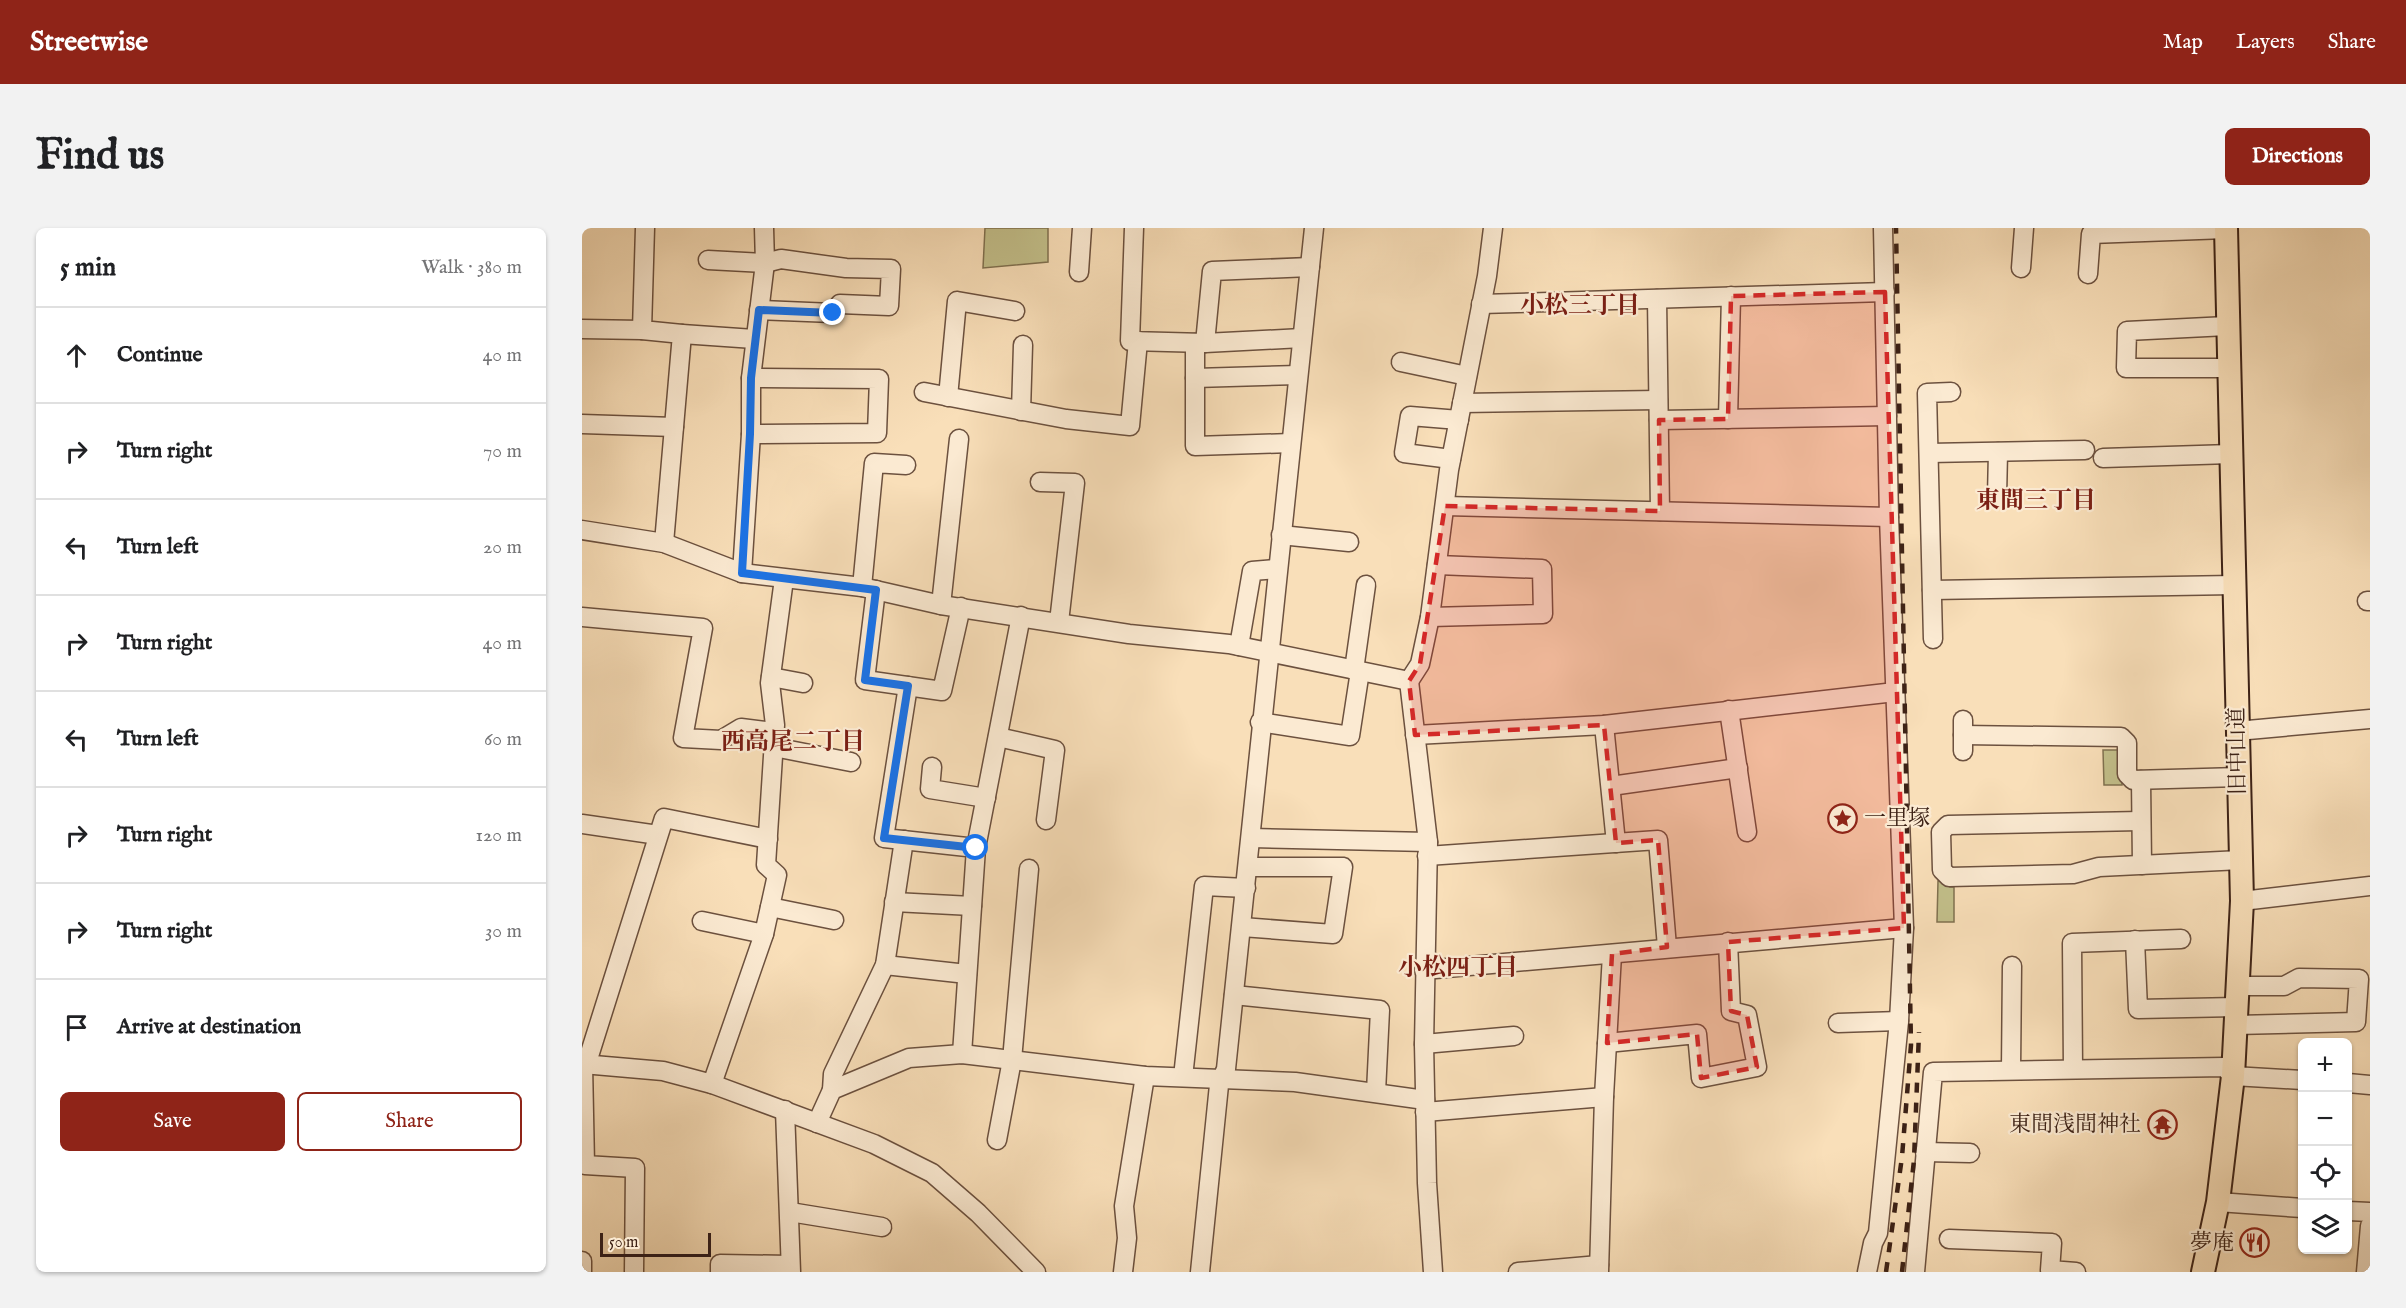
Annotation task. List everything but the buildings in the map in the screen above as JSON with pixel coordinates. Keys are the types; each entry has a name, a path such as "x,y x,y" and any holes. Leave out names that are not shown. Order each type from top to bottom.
{"main road":[{"name":"旧中山道","path":"2204,1272 2218,1202 2233,1076 2242,901 2226,229"}],"street":[{"path":"642,330 645,228"},
{"path":"742,573 751,378 765,263 764,228"},
{"path":"1079,272 1082,228"},
{"path":"1134,228 1131,341 1200,343 1302,338"},
{"path":"1200,1272 1219,1085 1226,1069 1249,867 1260,722 1314,228"},
{"path":"1433,1272 1424,1044 1428,849 1409,681 1420,664 1430,617 1451,459 1481,304 1492,228"},
{"path":"1867,1272 1873,1243 1878,1233 1899,1021 1904,928 1889,517 1883,228"},
{"path":"2021,268 2024,228"},
{"path":"2088,274 2091,234 2226,229"},
{"path":"708,260 765,263 781,259 846,268 891,269 889,306 840,304 833,313 759,310"},
{"path":"1291,443 1195,446 1195,378 1212,271 1310,267"},
{"path":"1481,304 1885,292"},
{"path":"1728,419 1731,296"},
{"path":"1658,299 1660,511"},
{"path":"948,397 957,301 1015,311"},
{"path":"2227,326 2127,331 2126,368 2229,368"},
{"path":"582,329 642,330 754,339"},
{"path":"664,543 682,334"},
{"path":"924,392 1021,411 1130,426 1138,341"},
{"path":"1021,411 1023,345"},
{"path":"1401,362 1467,376"},
{"path":"1195,378 1298,375"},
{"path":"750,434 878,433 879,379 751,378"},
{"path":"1933,639 1927,393 1951,392"},
{"path":"1451,459 1404,453 1410,416 1658,400"},
{"path":"1659,420 1887,416"},
{"path":"582,424 674,427"},
{"path":"941,604 959,439"},
{"path":"1929,453 2085,450"},
{"path":"1997,497 1998,452"},
{"path":"2103,458 2231,454"},
{"path":"906,465 874,463 865,680 942,691 961,607"},
{"path":"1040,482 1075,483 1059,622"},
{"path":"1445,506 1889,517"},
{"path":"583,534 664,543 742,573 869,589 941,604 1129,634 1239,646 1409,681"},
{"path":"1281,535 1348,542"},
{"path":"1430,617 1543,614 1542,569 1437,565"},
{"path":"1239,646 1252,571 1277,569"},
{"path":"712,1084 764,934 777,875 766,865 774,740 771,677 784,579"},
{"path":"1260,722 1350,736 1366,585"},
{"path":"1932,590 2234,585"},
{"path":"962,1054 976,848 1021,616"},
{"path":"582,617 703,628 683,738 721,740 741,728 851,762"},
{"path":"771,677 803,683"},
{"path":"908,686 884,838 976,848"},
{"path":"1415,735 1604,725 1895,692"},
{"path":"1729,710 1747,832"},
{"path":"2238,731 2370,719"},
{"path":"1604,725 1616,843"},
{"path":"1963,736 2121,737 2127,743 2127,774 2133,780 2239,777"},
{"path":"998,737 1055,750 1046,820"},
{"path":"932,767 930,789 986,798"},
{"path":"1611,786 1738,768"},
{"path":"2141,780 2142,865"},
{"path":"634,1272 635,1168 585,1165 587,1060 664,818 768,839"},
{"path":"2140,821 1948,825 1941,832 1941,870 1949,876 2073,874 2099,867 2241,860"},
{"path":"582,824 658,835"},
{"path":"1252,838 1428,849 1658,840 1667,947"},
{"path":"817,1123 832,1090 833,1074 885,964 904,840"},
{"path":"1242,927 1333,934 1343,867 1249,867"},
{"path":"997,1140 1012,1060 1029,869"},
{"path":"1183,1077 1204,886 1246,888"},
{"path":"2242,901 2370,886"},
{"path":"894,902 972,906"},
{"path":"770,908 834,920"},
{"path":"702,921 764,934"},
{"path":"1424,970 1904,928"},
{"path":"2073,1068 2072,943 2181,939"},
{"path":"2135,940 2138,1009 2236,1006 2356,1022 2364,987 2359,979 2299,978 2236,1006"},
{"path":"1607,1043 1697,1034 1701,1078 1757,1067 1747,1015 1731,1011 1728,942"},
{"path":"1518,1272 1599,1269 1604,1097 1612,954"},
{"path":"885,964 967,974"},
{"path":"2011,1070 2012,966"},
{"path":"1234,995 1380,1010 1376,1092"},
{"path":"1838,1023 1899,1021"},
{"path":"1424,1044 1514,1036"},
{"path":"832,1090 909,1058 962,1054 1145,1076 1295,1082 1376,1092 1425,1106 1604,1097"},
{"path":"587,1060 623,1069 663,1071 712,1084 874,1144 932,1173 978,1213 1036,1272"},
{"path":"1915,1272 1934,1072 2224,1067 2233,1076 2298,1080"},
{"path":"1123,1272 1127,1238 1124,1206 1145,1076"},
{"path":"2352,1083 2370,1084"},
{"path":"720,1272 720,1264 790,1268 786,1110"},
{"path":"1926,1152 1970,1153"},
{"path":"2218,1202 2298,1208"},
{"path":"2352,1211 2370,1212"},
{"path":"790,1212 882,1227"},
{"path":"2366,1272 2370,1226"},
{"path":"1949,1239 2052,1243 2050,1270 2076,1272"},
{"path":"582,1261 582,1272"}],"highlighted area":[{"path":"1885,292 1904,928 1728,942 1731,1011 1747,1015 1757,1067 1701,1078 1697,1034 1607,1043 1612,954 1667,947 1658,840 1616,843 1604,725 1415,735 1409,681 1420,664 1445,506 1660,511 1659,420 1728,419 1731,296"}],"shaded area":[{"path":"985,228 1048,228 1048,262 983,268"},
{"path":"2103,750 2122,750 2122,785 2104,785"},
{"path":"1938,881 1950,881 1950,887 1954,887 1954,922 1937,922"}],"railway":[{"path":"1886,1272 1902,1157 1911,1045 1896,228"},
{"path":"1902,1272 1914,1160 1919,1032"}],"place":[{"name":"一里塚","path":"1843,819"},
{"name":"東間浅間神社","path":"2162,1125"},
{"name":"夢庵","path":"2255,1243"}],"district":[{"name":"小松三丁目","path":"1580,306"},
{"name":"東間三丁目","path":"2036,501"},
{"name":"西高尾二丁目","path":"793,742"},
{"name":"小松四丁目","path":"1458,968"}],"route":[{"path":"833,313 759,310 751,378 742,573 876,590 865,680 908,686 884,838 976,848"}]}
